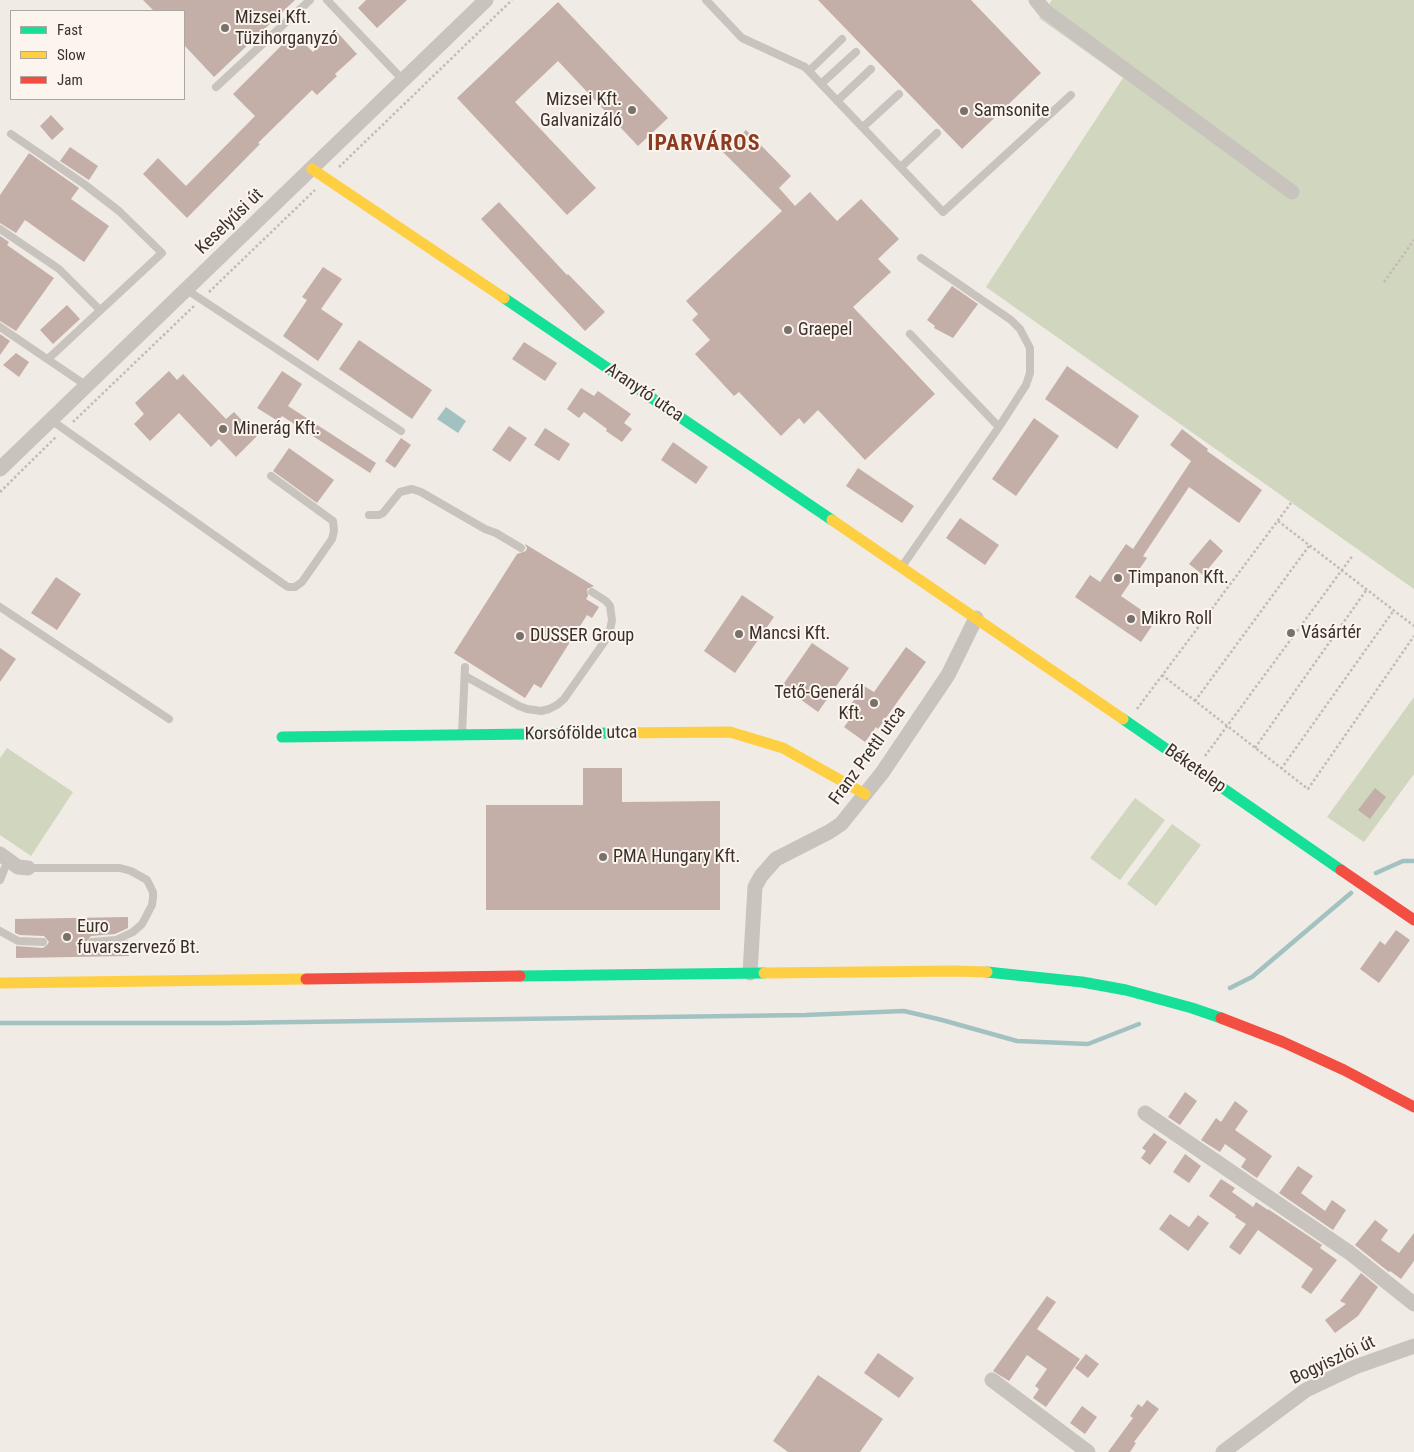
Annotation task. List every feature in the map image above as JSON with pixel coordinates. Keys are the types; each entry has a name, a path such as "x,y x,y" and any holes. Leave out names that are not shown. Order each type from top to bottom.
{"street":[{"name":"Keselyűsi út","path":"2,464 52,420 486,0"},
{"path":"1036,0 1045,11 1292,192"},
{"name":"Aranytó utca","path":"312,170 976,618"},
{"name":"Béketelep","path":"976,618 1414,920"},
{"name":"Franz Prettl utca","path":"750,973 756,887 761,876 776,859 841,824 882,773 948,675 976,618"},
{"name":"Korsófölde utca","path":"282,737 730,732 783,748 865,794"},
{"path":"4,857 18,867 28,868"},
{"path":"0,982 956,970 1042,977 1126,990 1192,1008 1244,1026 1344,1070 1414,1107"},
{"path":"1145,1113 1350,1253 1414,1304"},
{"name":"Bogyiszlói út","path":"1223,1452 1306,1390 1355,1367 1414,1346"},
{"path":"992,1380 1088,1452"}],"lane":[{"path":"216,87 310,0"},
{"path":"327,0 404,80"},
{"path":"706,0 742,38 804,67 943,212 1071,94"},
{"path":"808,71 842,39"},
{"path":"821,84 856,52"},
{"path":"837,101 871,69"},
{"path":"863,127 898,94"},
{"path":"901,167 937,133"},
{"path":"11,134 120,211 162,253 48,359"},
{"path":"0,228 59,269 100,310"},
{"path":"902,567 999,426 1026,385 1030,373 1030,348 1020,329 1011,320 921,258"},
{"path":"186,290 401,431"},
{"path":"0,326 87,386"},
{"path":"910,334 999,426"},
{"path":"52,420 282,583 295,587 302,582 332,539 333,521 270,476"},
{"path":"369,515 383,513 400,492 412,489 421,492 521,548"},
{"path":"464,676 528,709 541,711 557,705 564,699 586,669 607,638 610,630 612,620 610,606 592,592"},
{"path":"0,607 169,719"},
{"path":"462,736 465,667"},
{"path":"0,880 4,857"},
{"path":"28,868 120,868 131,871 147,880 153,892 153,898 150,910 142,924 133,932 116,940 92,942"},
{"path":"0,931 18,941 43,942"}],"path":[{"path":"0,492 512,0"},
{"path":"1384,282 1414,240"},
{"path":"1127,722 1291,503"},
{"path":"1278,521 1414,626"},
{"path":"1195,701 1309,546"},
{"path":"1195,769 1353,555"},
{"path":"1255,748 1367,589"},
{"path":"1281,768 1394,610"},
{"path":"1162,675 1308,789 1414,636"}],"green space":[{"path":"1052,0 1414,0 1414,589 986,287 1123,78 1039,18"},
{"path":"1414,697 1414,774 1364,842 1327,817"},
{"path":"7,748 73,792 31,856 0,835 0,758"},
{"path":"1135,798 1165,820 1120,880 1090,858"},
{"path":"1172,824 1201,845 1156,906 1127,884"}],"water":[{"path":"446,407 466,421 458,433 437,419"}],"building":[{"name":"Mizsei Kft. Tüzihorganyzó","path":"143,0 295,0 214,77 185,46 185,10 153,10"},
{"path":"366,0 407,0 377,28 358,8"},
{"name":"Samsonite","path":"818,0 971,0 1041,73 962,149"},
{"name":"Mizsei Kft. Galvanizáló","path":"558,2 668,118 638,146 558,61 515,102 596,188 567,215 457,98"},
{"path":"336,31 357,54 335,74 337,76 317,95 312,90 258,143 260,144 187,218 143,174 158,158 186,186 255,116 233,94 294,33 313,52"},
{"path":"51,115 64,129 52,140 40,126"},
{"name":"Graepel","path":"746,130 791,176 779,188 795,206 810,192 837,221 861,199 899,239 878,259 891,272 853,307 935,394 865,460 818,410 804,424 799,418 781,436 739,392 734,396 695,354 710,340 692,320 698,314 686,301 782,211 723,152"},
{"path":"70,147 98,166 89,180 60,161"},
{"path":"29,153 79,188 71,199 109,226 84,262 25,220 16,233 0,223 0,195"},
{"path":"499,202 567,275 605,312 585,331 481,219"},
{"path":"0,236 9,242 7,245 54,278 16,331 0,321"},
{"path":"323,267 342,279 321,309 343,324 318,361 283,336 307,300 302,297"},
{"path":"952,286 978,304 953,338 934,328 935,326 927,320"},
{"path":"67,305 80,319 53,344 40,330"},
{"path":"0,334 10,341 0,355"},
{"path":"359,340 432,390 412,419 339,369"},
{"path":"524,342 557,363 545,381 512,359"},
{"path":"16,353 29,362 19,377 3,365"},
{"path":"1067,366 1139,416 1117,449 1045,399"},
{"path":"169,371 177,380 183,374 226,419 234,412 257,436 236,457 219,439 211,447 179,413 150,441 134,424 144,414 135,403"},
{"path":"282,371 302,384 288,406 376,463 370,473 282,416 278,421 257,408"},
{"path":"581,388 594,396 598,391 631,414 624,423 632,429 622,442 584,412 579,418 567,409"},
{"path":"1034,418 1059,436 1016,496 992,479"},
{"path":"509,426 527,438 510,462 492,450"},
{"path":"545,428 570,444 559,461 534,445"},
{"path":"1182,429 1208,449 1207,451 1262,490 1239,523 1189,487 1143,556 1147,558 1121,596 1156,620 1141,642 1075,597 1090,575 1100,582 1126,544 1133,549 1191,461 1170,445"},
{"path":"401,438 411,445 395,468 385,461"},
{"path":"673,442 708,467 696,484 661,460"},
{"path":"289,448 334,480 317,503 273,471"},
{"path":"858,468 914,506 902,523 846,486"},
{"path":"960,518 999,545 985,565 946,538"},
{"path":"1210,539 1223,551 1203,575 1189,564"},
{"name":"DUSSER Group","path":"525,544 594,586 587,589 588,596 586,599 599,607 592,618 587,615 541,688 534,684 525,698 454,653 517,554 526,551"},
{"path":"56,577 81,594 57,630 31,613"},
{"name":"Mancsi Kft.","path":"742,595 774,617 735,673 704,651"},
{"path":"812,643 849,668 818,712 782,686"},
{"name":"Tető-Generál Kft.","path":"906,647 926,662 878,729 876,727 865,742 844,727 850,719 844,714 864,686 874,692"},
{"path":"0,648 16,659 0,682"},
{"name":"PMA Hungary Kft.","path":"583,768 622,768 622,802 720,801 720,910 486,910 486,805 583,805"},
{"path":"1375,788 1386,797 1370,819 1358,810"},
{"path":"128,917 128,928 115,934 91,936 86,942 92,948 117,946 128,940 129,956 16,958 16,946 43,948 49,942 44,936 15,933 15,919"},
{"path":"1396,930 1410,940 1379,983 1360,969 1380,941 1385,945"},
{"path":"1185,1092 1197,1101 1180,1125 1168,1117"},
{"path":"1235,1101 1248,1111 1235,1130 1272,1156 1257,1178 1241,1167 1246,1159 1225,1144 1220,1152 1201,1140 1216,1118 1221,1122"},
{"path":"1154,1133 1167,1142 1150,1165 1141,1158 1146,1151 1142,1148"},
{"path":"1185,1154 1201,1166 1189,1183 1173,1172"},
{"path":"1298,1166 1313,1176 1301,1193 1325,1211 1332,1200 1346,1210 1333,1230 1279,1193"},
{"path":"1221,1179 1235,1188 1232,1192 1253,1207 1256,1202 1268,1209 1322,1245 1320,1248 1337,1260 1311,1294 1301,1287 1313,1269 1258,1230 1240,1255 1229,1247 1246,1224 1209,1196"},
{"path":"1170,1214 1189,1227 1198,1215 1209,1223 1188,1251 1159,1229"},
{"path":"1375,1220 1388,1230 1381,1240 1399,1253 1414,1233 1414,1261 1401,1279 1389,1272 1355,1245"},
{"path":"1361,1273 1378,1287 1358,1316 1335,1333 1325,1320 1346,1304 1340,1301"},
{"path":"1047,1296 1056,1302 1037,1329 1080,1359 1046,1407 1033,1398 1039,1389 1035,1386 1047,1369 1027,1355 1009,1381 993,1371"},
{"path":"878,1353 914,1378 899,1398 864,1373"},
{"path":"1086,1354 1099,1364 1088,1378 1075,1368"},
{"path":"818,1375 883,1419 860,1452 788,1452 773,1441"},
{"path":"1147,1400 1159,1409 1134,1442 1136,1443 1130,1452 1108,1452 1133,1418 1130,1416 1138,1404 1142,1407"},
{"path":"1082,1406 1097,1417 1085,1434 1070,1423"}],"waterway":[{"path":"1376,873 1403,861 1414,861"},
{"path":"1230,988 1252,977 1351,893"},
{"path":"0,1023 226,1023 805,1015 904,1011 1017,1041 1088,1044 1139,1024"}],"traffic: fast":[{"path":"504,298 832,520"},
{"path":"1123,719 1341,870"},
{"path":"282,737 615,733"},
{"path":"987,972 1082,982 1126,990 1221,1018"},
{"path":"520,976 764,973"}],"traffic: slow":[{"path":"312,169 504,298"},
{"path":"832,520 1123,719"},
{"path":"615,733 730,732 783,748 865,794"},
{"path":"764,973 987,972"},
{"path":"0,983 306,979"}],"traffic: jam":[{"path":"1341,870 1414,920"},
{"path":"306,979 520,976"},
{"path":"1221,1018 1283,1042 1344,1070 1414,1107"}],"place":[{"name":"Mizsei Kft. Tüzihorganyzó","path":"225,28"},
{"name":"Mizsei Kft. Galvanizáló","path":"632,110"},
{"name":"Samsonite","path":"964,111"},
{"name":"Graepel","path":"788,330"},
{"name":"Minerág Kft.","path":"223,429"},
{"name":"Timpanon Kft.","path":"1118,578"},
{"name":"Mikro Roll","path":"1131,619"},
{"name":"Vásártér","path":"1291,633"},
{"name":"Mancsi Kft.","path":"739,634"},
{"name":"DUSSER Group","path":"520,636"},
{"name":"Tető-Generál Kft.","path":"874,703"},
{"name":"PMA Hungary Kft.","path":"603,857"},
{"name":"Euro fuvarszervező Bt.","path":"67,937"}],"district":[{"name":"IPARVÁROS","path":"704,144"}]}
